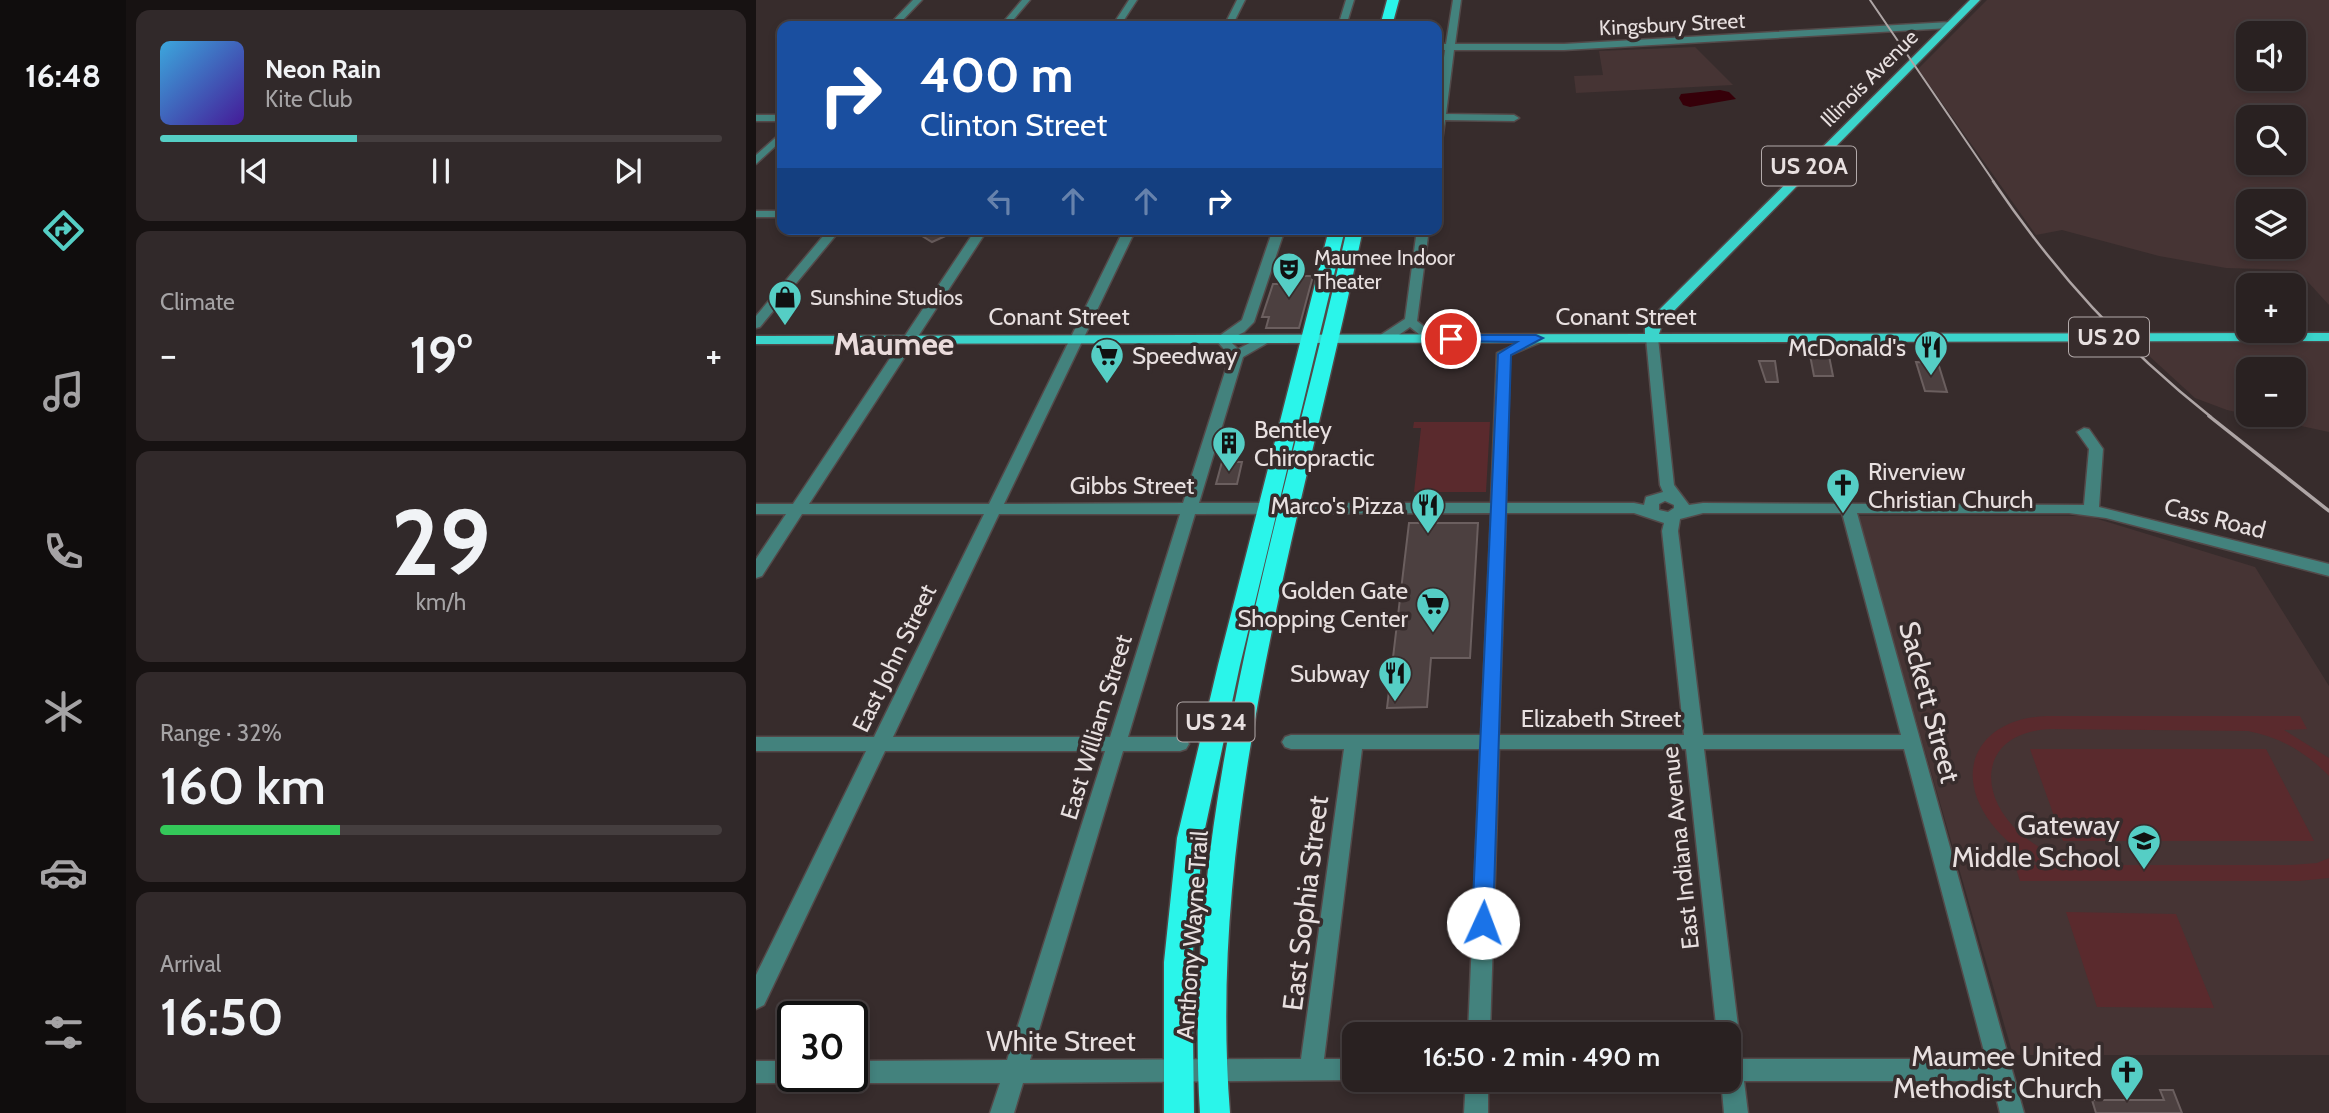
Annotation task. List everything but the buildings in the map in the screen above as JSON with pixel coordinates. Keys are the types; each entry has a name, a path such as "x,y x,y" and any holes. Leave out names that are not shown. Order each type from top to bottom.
{"highway":[{"path":"1387,21 1392,0"},
{"path":"1400,21 1405,0"},
{"name":"Anthony Wayne Trail","path":"1321,339 1336,235"},
{"name":"Anthony Wayne Trail","path":"1179,1113 1178,962 1190,838 1279,508 1321,339 1353,235"},
{"name":"Anthony Wayne Trail","path":"1215,1113 1212,1071 1215,942 1220,877 1279,508"}],"main road":[{"name":"Illinois Avenue","path":"1652,338 1652,328 1658,319 1975,0"},
{"name":"Conant Street","path":"756,340 2329,337"}],"street":[{"path":"897,21 918,0"},
{"path":"1008,21 1026,0"},
{"path":"1119,21 1133,0"},
{"path":"1230,21 1241,0"},
{"path":"1344,21 1350,0"},
{"path":"1442,103 1457,0"},
{"name":"Kingsbury Street","path":"1442,47 1573,47 1950,25"},
{"path":"756,118 777,117"},
{"path":"1442,117 1514,118"},
{"path":"756,161 777,140"},
{"path":"756,214 777,214"},
{"path":"756,324 830,235"},
{"path":"756,572 978,235"},
{"name":"East John Street","path":"756,998 1127,235"},
{"path":"1248,322 1268,339 1237,355 1221,339 1248,322 1277,235"},
{"path":"1422,235 1411,321 1434,339"},
{"path":"1384,339 1411,321"},
{"path":"1475,338 1495,346 1504,354"},
{"path":"1504,354 1536,338"},
{"name":"East Indiana Avenue","path":"1652,338 1667,507 1726,1022"},
{"path":"1479,1022 1504,354"},
{"name":"East William Street","path":"1002,1113 1237,355"},
{"path":"2084,432 2096,449 2091,510"},
{"name":"Sackett Street","path":"1848,507 2012,1113"},
{"name":"Gibbs Street","path":"756,509 2052,507 2091,510"},
{"name":"Cass Road","path":"2091,510 2329,570"},
{"name":"Elizabeth Street","path":"1291,742 1912,742"},
{"name":"East Sophia Street","path":"1311,1070 1354,743"},
{"path":"756,744 1180,744"},
{"path":"1741,1062 2000,1070"},
{"name":"White Street","path":"868,1072 1342,1070"},
{"path":"756,1072 777,1072"},
{"path":"1476,1113 1477,1092"},
{"path":"1734,1092 1737,1113"}],"shaded area":[{"path":"1987,0 2329,0 2329,305 2306,280 2306,273 2297,270 2226,268 2159,256 2062,230 2036,235 1918,69"},
{"path":"1695,47 1733,85 1576,93 1574,76 1603,75 1599,51"},
{"path":"1720,90 1729,92 1736,99 1690,107 1683,105 1679,98 1681,94"},
{"path":"2135,343 2329,343 2329,432 2306,427 2306,357 2236,357 2236,412 2195,398"},
{"path":"1414,422 1490,422 1486,492 1414,492 1421,428 1413,428"},
{"name":"Gateway Middle School","path":"1857,516 2088,516 2255,567 2329,686 2329,1055 2013,1055"},
{"path":"2047,716 2300,716 2307,729 2284,730 2329,758 2329,776 2292,747 2271,737 2248,731 2052,729 2029,732 2011,740 1999,751 1992,766 1991,782 1995,799 2020,833 2055,855 2074,861 2094,865 2291,865 2317,863 2329,858 2329,878 2299,881 2020,881 2015,865 2041,865 2014,847 1991,823 1979,803 1973,783 1974,766 1979,750 1990,736 2005,726 2024,719"},
{"path":"2030,749 2266,749 2314,841 2063,841"},
{"path":"2066,912 2176,914 2214,1008 2097,1007"}],"railway":[{"path":"1870,0 1994,182"},
{"path":"1993,181 2041,247 2093,308 2149,364 2211,417"},
{"path":"2209,416 2329,511"}],"place":[{"name":"Maumee Indoor Theater","path":"1289,299"},
{"name":"Sunshine Studios","path":"785,327"},
{"name":"McDonald's","path":"1931,377"},
{"name":"Speedway","path":"1107,385"},
{"name":"Bentley Chiropractic","path":"1229,473"},
{"name":"Riverview Christian Church","path":"1843,515"},
{"name":"Marco's Pizza","path":"1428,535"},
{"name":"Golden Gate Shopping Center","path":"1433,634"},
{"name":"Subway","path":"1395,703"},
{"name":"Gateway Middle School","path":"2144,871"},
{"name":"Maumee United Methodist Church","path":"2127,1102"}],"district":[{"name":"Maumee","path":"894,343"}],"route":[{"path":"1451,339 1536,338 1504,354 1483,923"}]}
